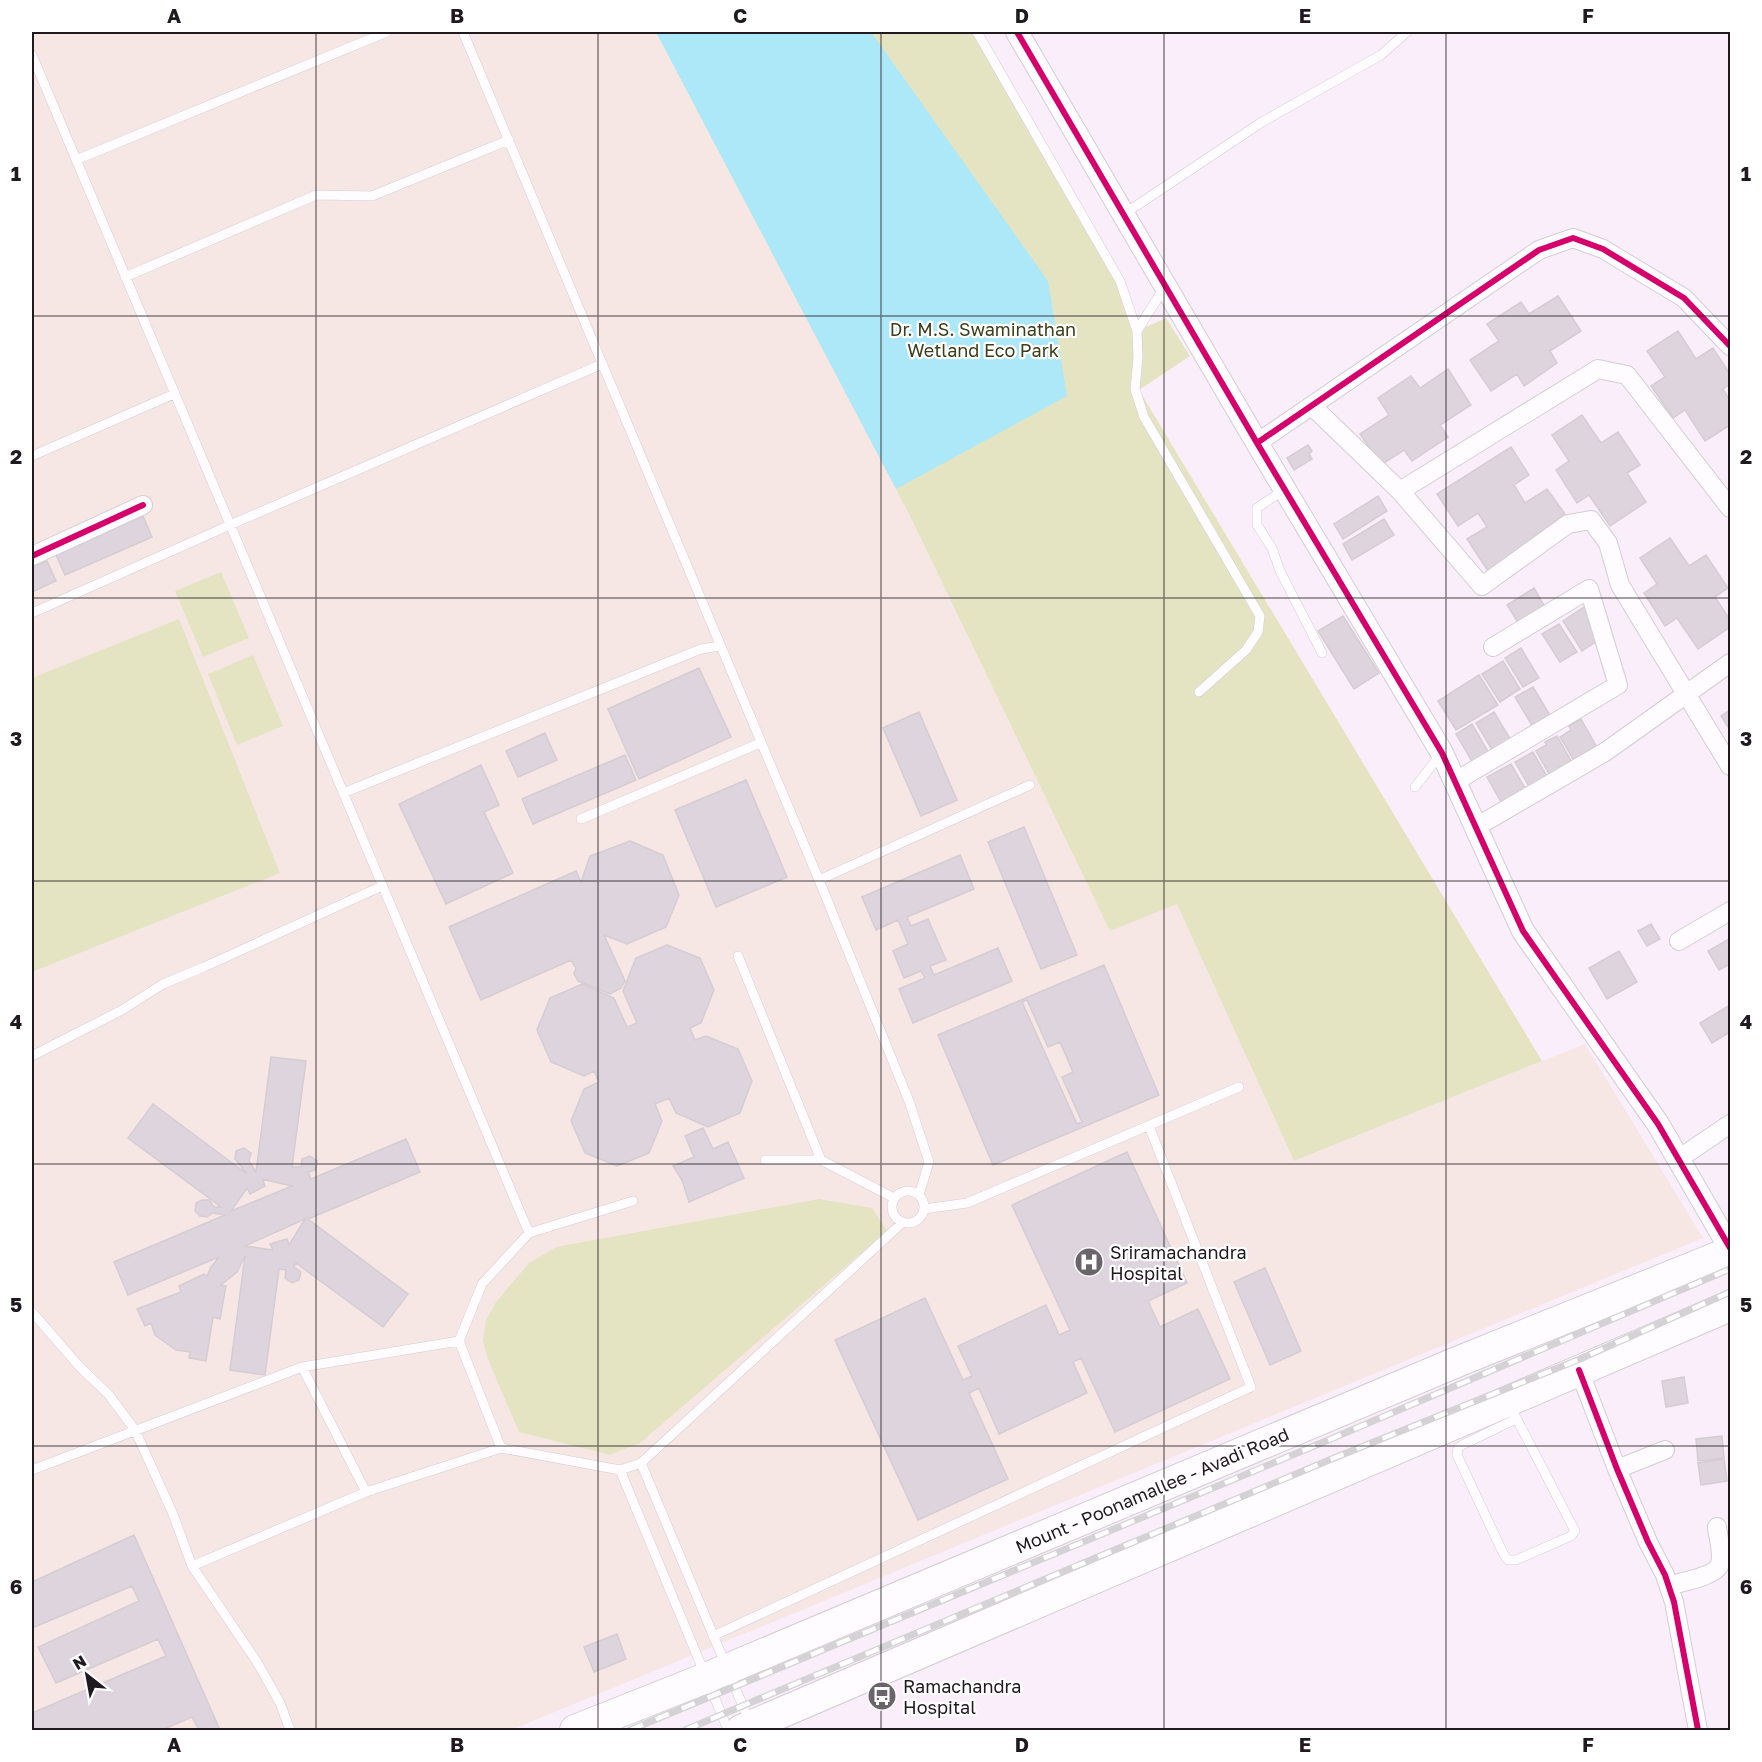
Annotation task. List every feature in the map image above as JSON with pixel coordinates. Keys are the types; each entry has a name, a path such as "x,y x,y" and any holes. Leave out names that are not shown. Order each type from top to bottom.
{"main road":[{"name":"Mount - Poonamallee - Avadi Road","path":"575,1731 717,1674 1457,1362 1731,1252"},
{"path":"740,1729 1512,1411 1579,1370 1731,1306"}],"street":[{"path":"1017,32 1257,443 1442,753 1523,931 1658,1124 1731,1248"},
{"path":"1257,443 1539,250 1573,238 1603,249 1684,298 1731,346"},
{"path":"1400,491 1598,369 1627,375 1731,508"},
{"path":"1312,406 1400,491 1482,586 1568,524 1591,520 1608,543 1620,585 1731,766"},
{"path":"32,556 144,505"},
{"path":"1456,781 1618,685 1589,589 1493,647"},
{"path":"1476,827 1605,752 1731,663"},
{"path":"1679,941 1731,911"},
{"path":"1680,1158 1731,1124"},
{"path":"1579,1370 1617,1469 1669,1586 1698,1731"},
{"path":"1617,1469 1665,1450"},
{"path":"1669,1586 1712,1573 1719,1566 1721,1559 1717,1527"}],"lane":[{"path":"76,160 387,32"},
{"path":"464,32 819,880 909,1101 929,1162 919,1195"},
{"path":"977,32 1120,281 1137,331 1138,357 1135,389 1144,417 1260,616 1258,632 1246,650 1199,692"},
{"path":"1124,214 1262,122 1382,56 1407,32"},
{"path":"32,55 529,1233"},
{"path":"125,277 316,195 372,196 509,140"},
{"path":"1137,331 1166,286"},
{"path":"32,613 602,364"},
{"path":"32,456 174,394"},
{"path":"1285,489 1257,508 1257,525 1272,548 1280,571 1322,653"},
{"path":"343,793 701,649 720,646"},
{"path":"580,819 760,743"},
{"path":"1415,787 1442,753"},
{"path":"819,880 1030,785"},
{"path":"32,1056 122,1010 163,984 382,886"},
{"path":"738,956 821,1160"},
{"path":"924,1209 967,1203 1239,1087"},
{"path":"713,1636 1251,1387 1149,1125"},
{"path":"765,1160 821,1160 894,1198"},
{"path":"913,1191 923,1201 922,1215 917,1221 910,1223 896,1218 892,1205 894,1198 899,1192 913,1191"},
{"path":"501,1448 459,1341 482,1284 529,1233 633,1200"},
{"path":"192,1566 366,1492 501,1448 620,1470 641,1463 903,1222"},
{"path":"32,1312 79,1365 110,1395 135,1430 173,1514 192,1566 257,1662 280,1703 290,1731"},
{"path":"32,1470 302,1367 459,1341"},
{"path":"302,1367 366,1492"},
{"path":"1512,1411 1575,1531 1571,1536 1516,1560 1508,1560 1504,1555 1457,1455 1458,1448 1512,1411"},
{"path":"641,1463 713,1636 717,1674 740,1729"},
{"path":"620,1470 717,1674 740,1729"}],"shaded area":[{"path":"32,32 656,32 910,516 1110,930 1177,903 1294,1161 1585,1044 1703,1238 511,1730 32,1730"}],"green space":[{"name":"Dr. M.S. Swaminathan Wetland Eco Park","path":"656,32 977,32 1120,281 1137,331 1166,318 1190,356 1139,390 1542,1061 1294,1161 1177,904 1110,931 910,516"},
{"path":"221,572 249,638 203,657 175,591"},
{"path":"179,619 280,873 32,972 32,678"},
{"path":"253,655 283,726 237,745 208,674"},
{"path":"819,1199 872,1208 887,1231 640,1443 610,1455 519,1432 487,1357 483,1341 486,1320 496,1302 529,1263 556,1247"}],"water":[{"path":"656,32 871,32 1048,281 1067,396 896,489"}],"building":[{"path":"1558,296 1581,331 1550,351 1557,363 1524,386 1517,374 1491,391 1470,360 1499,341 1487,324 1521,302 1529,314"},
{"path":"1678,331 1696,359 1713,348 1730,374 1730,384 1723,389 1730,401 1730,425 1705,441 1685,410 1673,418 1651,386 1665,377 1647,351"},
{"path":"1448,369 1471,405 1440,425 1448,437 1412,461 1404,450 1381,465 1360,434 1389,415 1378,398 1411,376 1420,388"},
{"path":"1582,415 1601,443 1618,432 1640,465 1627,473 1646,502 1610,526 1589,495 1577,503 1556,470 1569,461 1552,435"},
{"path":"1308,445 1312,451 1309,454 1312,459 1294,470 1287,458"},
{"path":"1511,447 1529,475 1514,485 1525,503 1547,489 1565,514 1488,571 1467,539 1487,527 1478,513 1458,526 1437,494"},
{"path":"1378,496 1387,511 1343,539 1334,524"},
{"path":"143,516 152,537 65,575 56,555"},
{"path":"1384,519 1394,535 1352,560 1343,544"},
{"path":"1670,538 1689,566 1706,555 1728,588 1715,597 1730,620 1730,627 1698,649 1677,618 1665,626 1644,593 1657,584 1640,558"},
{"path":"47,561 56,581 32,592 32,567"},
{"path":"1534,588 1545,607 1519,624 1507,605"},
{"path":"1584,607 1592,619 1588,621 1595,632 1593,633 1597,641 1582,651 1563,621"},
{"path":"1343,616 1379,673 1354,689 1318,631"},
{"path":"1559,624 1577,652 1560,662 1542,634"},
{"path":"1521,648 1539,678 1523,687 1505,658"},
{"path":"1503,661 1520,689 1500,702 1482,674"},
{"path":"699,668 731,737 639,779 608,709"},
{"path":"1479,675 1498,705 1456,730 1438,701"},
{"path":"1533,687 1551,717 1533,727 1515,697"},
{"path":"1730,710 1730,730 1721,716"},
{"path":"919,712 957,800 921,816 883,728"},
{"path":"1494,712 1512,742 1494,753 1476,723"},
{"path":"1581,719 1599,751 1576,764 1560,737 1571,730 1569,726"},
{"path":"1472,724 1489,753 1473,763 1456,734"},
{"path":"545,733 557,760 518,777 506,751"},
{"path":"1557,736 1574,766 1552,779 1536,751 1546,745 1545,742"},
{"path":"1533,752 1549,780 1531,790 1515,762"},
{"path":"625,755 636,780 533,824 522,799"},
{"path":"1511,764 1529,795 1505,809 1487,777"},
{"path":"481,765 499,805 484,812 513,873 446,904 399,804"},
{"path":"746,780 787,877 716,907 675,810"},
{"path":"1024,827 1077,955 1041,969 988,842"},
{"path":"630,841 663,855 679,895 666,927 627,944 604,935 625,981 621,988 610,994 578,981 574,974 576,968 571,960 481,1000 449,927 576,871 581,882 590,856"},
{"path":"960,855 974,889 907,917 911,926 928,919 946,960 930,966 934,975 998,948 1012,981 913,1023 899,989 925,978 921,971 904,978 893,951 908,944 898,920 876,930 862,897"},
{"path":"1651,924 1660,939 1647,946 1638,931"},
{"path":"1729,939 1730,964 1719,970 1708,951"},
{"path":"667,945 700,958 714,990 701,1023 690,1028 695,1040 706,1036 738,1049 752,1081 740,1113 708,1127 676,1113 669,1098 655,1104 662,1121 649,1153 617,1166 585,1153 571,1121 584,1089 599,1082 594,1071 584,1076 551,1062 537,1030 550,998 582,984 614,998 627,1027 637,1023 623,991 636,958"},
{"path":"1619,951 1637,982 1607,999 1589,968"},
{"path":"1104,965 1159,1095 993,1165 938,1035","holes":["1027,1000 1048,1047 1060,1042 1073,1072 1062,1077 1082,1122 1077,1124 1022,1002"]},
{"path":"1730,1005 1730,1032 1712,1043 1700,1023"},
{"path":"271,1057 306,1061 292,1167 301,1167 302,1159 310,1156 317,1161 316,1170 308,1172 311,1179 406,1139 420,1172 308,1219 408,1294 383,1327 296,1263 294,1267 301,1272 299,1280 292,1283 285,1278 286,1270 279,1269 265,1375 230,1370 245,1256 237,1272 221,1285 226,1286 220,1319 213,1317 206,1361 189,1358 190,1352 176,1350 155,1335 151,1323 145,1326 137,1309 181,1292 179,1286 204,1274 207,1276 219,1257 128,1295 114,1262 225,1215 213,1213 207,1217 200,1216 195,1211 196,1203 202,1200 209,1200 214,1207 221,1207 128,1138 153,1104 247,1174 235,1159 236,1151 244,1148 251,1153 249,1161 256,1172","holes":["262,1179 292,1186 231,1211 247,1188 250,1194 265,1186","305,1219 289,1245 287,1239 270,1244 273,1250 245,1246"]},
{"path":"703,1128 713,1149 728,1142 744,1178 689,1202 682,1180 673,1166 694,1157 685,1136"},
{"path":"1127,1152 1187,1283 1148,1301 1160,1327 1198,1309 1230,1379 1115,1432 1081,1358 1073,1362 1087,1393 999,1434 979,1388 969,1393 1008,1479 918,1520 835,1340 925,1298 963,1380 972,1376 958,1346 1046,1305 1059,1335 1070,1330 1012,1205"},
{"path":"1265,1268 1301,1351 1270,1365 1234,1282"},
{"path":"1684,1377 1688,1403 1666,1407 1662,1381"},
{"path":"1722,1436 1724,1458 1698,1461 1696,1439"},
{"path":"1724,1459 1727,1481 1701,1485 1698,1463"},
{"path":"134,1535 220,1730 199,1730 192,1717 162,1730 32,1730 32,1713 166,1656 158,1639 56,1683 38,1647 139,1601 132,1586 32,1628 32,1582"},
{"path":"617,1634 626,1659 594,1672 584,1647"}],"railway":[{"path":"630,1730 1326,1441 1730,1269"},
{"path":"685,1730 1334,1458 1580,1359 1730,1292"}],"cycle path":[{"path":"1017,32 1257,443 1442,753 1523,931 1658,1124 1730,1248"},
{"path":"1257,443 1539,250 1573,238 1603,249 1684,298 1730,346"},
{"path":"32,556 143,505"},
{"path":"1579,1370 1617,1469 1648,1542 1665,1575 1674,1602 1698,1730"}],"place":[{"name":"Sriramachandra Hospital","path":"1089,1262"},
{"name":"Ramachandra Hospital","path":"882,1696"}]}
